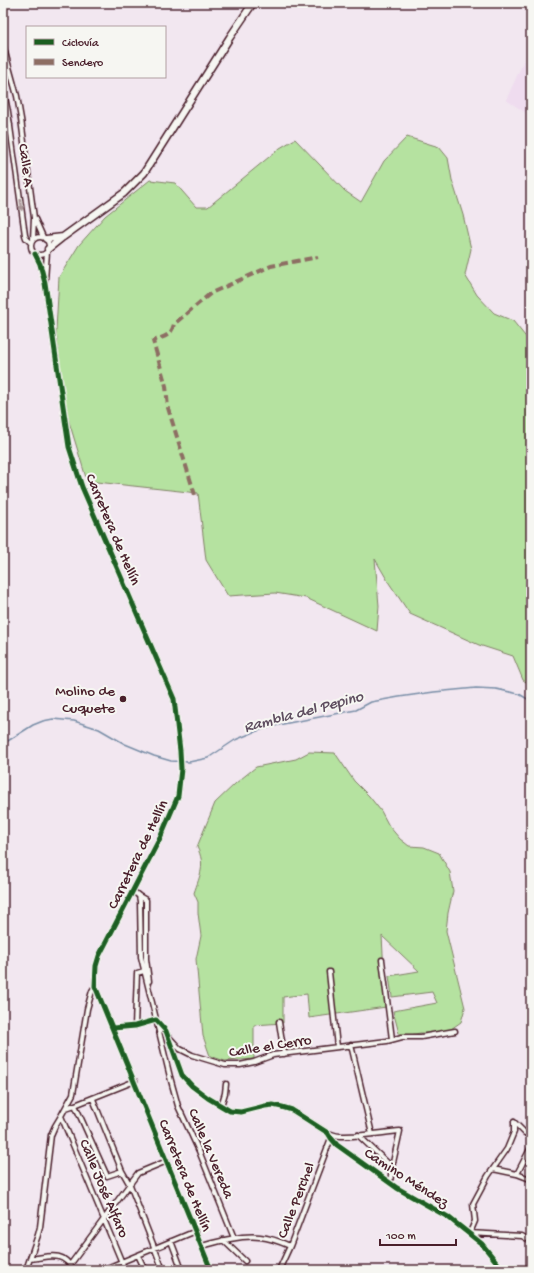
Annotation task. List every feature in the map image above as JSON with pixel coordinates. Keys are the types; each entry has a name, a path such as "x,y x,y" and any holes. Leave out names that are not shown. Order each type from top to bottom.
{"street":[{"path":"35,254 41,255 48,250 63,237 124,193 144,174 253,3"},
{"name":"Carretera de Hellín","path":"3,45 17,96 34,218 31,249 40,264 45,283 69,446 82,487 174,699 180,751 178,796 160,838 134,891 99,956 96,966 95,986 211,1270"},
{"name":"Calle A","path":"3,88 10,125 26,238 32,241"},
{"path":"3,124 10,125"},
{"name":"Carretera de Hellín","path":"34,218 49,244 45,283"},
{"path":"32,241 38,236 45,238 63,237"},
{"path":"134,891 146,900 146,959 149,976 149,988"},
{"name":"Calle la Vereda","path":"139,896 141,957 178,1106 199,1151 234,1238"},
{"path":"382,960 392,1039"},
{"path":"135,1026 137,973 144,971"},
{"path":"329,972 337,1047"},
{"path":"26,1270 40,1227 48,1148 51,1135 73,1094 87,1009 95,986"},
{"path":"113,1028 135,1026 156,1020"},
{"name":"Calle el Cerro","path":"156,1020 180,1049 192,1055 225,1065 240,1065 273,1055 402,1037 421,1037 455,1031"},
{"path":"280,1022 284,1054"},
{"path":"167,1034 182,1075 203,1094 230,1111 241,1112 273,1105 282,1107 292,1110 328,1133 338,1137 400,1131 390,1183"},
{"path":"351,1045 372,1134"},
{"path":"66,1108 93,1099 135,1081"},
{"path":"221,1106 226,1084"},
{"path":"93,1099 122,1171 130,1185 163,1270"},
{"path":"76,1105 107,1176 122,1171"},
{"name":"Calle José Alfaro","path":"62,1116 125,1270"},
{"path":"531,1136 525,1133 514,1122 514,1132 507,1149 488,1176 473,1204 474,1221 472,1228 468,1233 522,1236 531,1240"},
{"name":"Camino Méndez","path":"328,1133 337,1145 390,1183 448,1217 482,1244 503,1270"},
{"path":"358,1135 392,1167"},
{"name":"Calle Perchel","path":"281,1270 331,1138"},
{"path":"517,1174 531,1147"},
{"path":"72,1268 104,1219 138,1173 167,1161"},
{"path":"493,1169 517,1174 530,1179"},
{"path":"102,1270 196,1231"},
{"path":"202,1246 234,1238 261,1237 277,1240 290,1246"},
{"path":"223,1240 245,1261"},
{"path":"171,1241 182,1270"},
{"path":"30,1259 57,1255 69,1262 72,1268"},
{"path":"138,1255 145,1270"}],"shaded area":[{"path":"531,45 531,116 506,100"},
{"path":"3,73 15,127 13,131 3,130"}],"green space":[{"path":"407,137 439,147 448,158 452,180 463,215 471,249 465,275 477,295 494,313 513,321 525,336 531,340 531,685 523,680 513,656 479,645 410,614 375,559 379,606 377,631 306,598 275,593 228,596 206,560 198,493 87,481 64,405 56,330 59,277 79,245 105,216 150,180 175,183 196,207 208,207 280,148 295,139 345,191 361,202 384,161"},
{"path":"309,752 335,753 354,781 381,811 389,826 400,839 409,846 424,847 439,853 450,872 453,891 446,931 465,1008 461,1022 451,1029 438,1033 420,1033 400,1037 393,1011 437,1003 432,992 392,997 389,976 419,971 382,936 386,1007 309,1018 307,994 283,997 283,1023 254,1025 254,1059 225,1061 210,1056 203,1036 196,959 201,936 198,902 194,893 202,865 200,853 197,847 215,803 236,783 256,767 296,759"}],"waterway":[{"name":"Rambla del Pepino","path":"3,744 33,725 43,721 53,719 74,721 99,729 125,744 154,756 171,761 189,762 208,758 235,740 257,731 278,725 356,710 371,702 399,697 476,688 496,689 519,694 531,701"}],"marked path":[{"path":"195,495 168,408 166,386 153,341 169,334 174,324 211,293 271,266 318,257"}],"cycle path":[{"path":"35,254 40,264 45,283 69,447 82,487 174,699 180,751 181,769 178,796 160,838 99,956 96,966 95,986 211,1270"},
{"path":"113,1028 135,1026 156,1020 166,1031 182,1075 192,1086 208,1098 230,1111 241,1112 273,1105 292,1110 328,1133 337,1145 397,1188 448,1217 482,1244 503,1270"}],"place":[{"name":"Molino de Cuquete","path":"123,699"}]}
